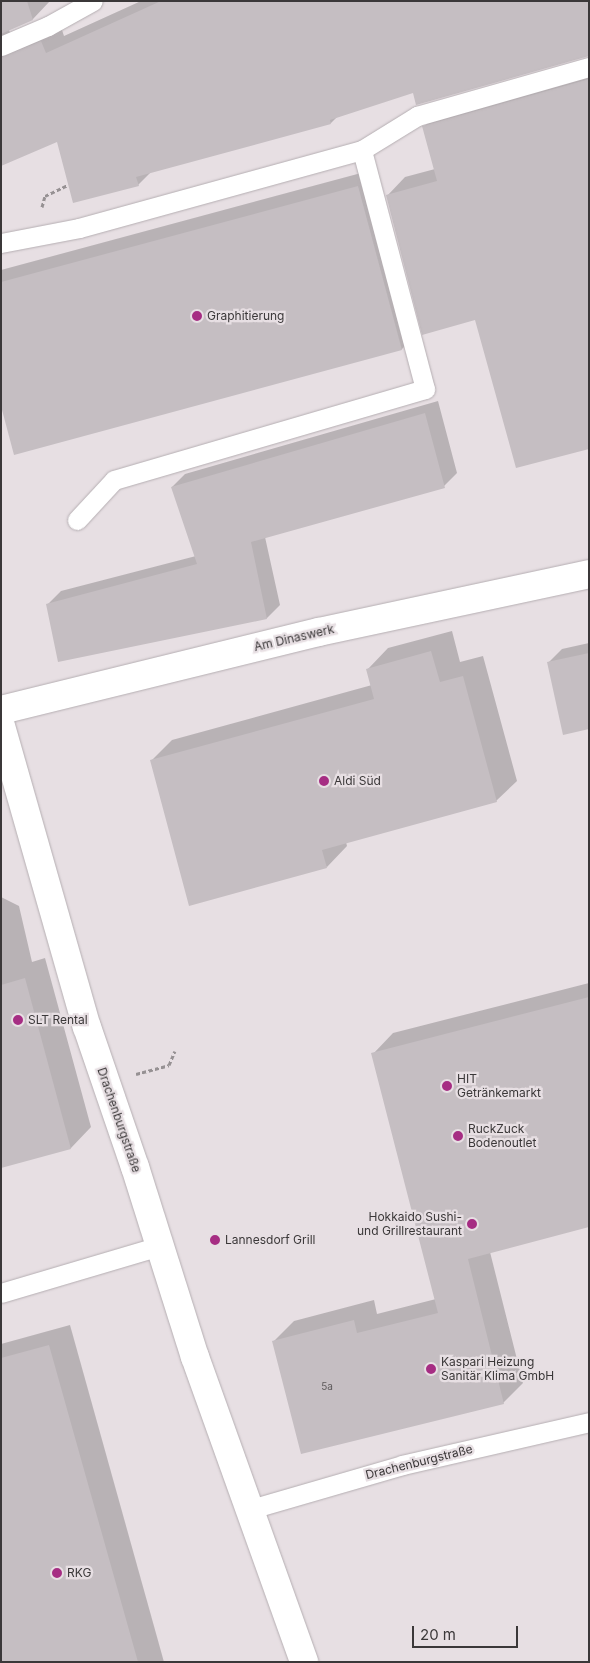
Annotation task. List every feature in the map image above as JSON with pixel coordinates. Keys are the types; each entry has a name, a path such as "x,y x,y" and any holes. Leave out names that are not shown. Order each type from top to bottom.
{"street":[{"name":"Am Dinaswerk","path":"1,710 319,632 589,574"},
{"name":"Drachenburgstraße","path":"1,726 70,968 195,1357 251,1509 304,1662"}],"lane":[{"path":"1,46 48,26 93,1"},
{"path":"1,243 79,228 362,150 417,116 589,67"},
{"path":"77,520 114,480 425,389 362,150"},
{"path":"1,1293 160,1246"},
{"name":"Drachenburgstraße","path":"251,1509 402,1465 589,1422"}],"path":[{"path":"106,1082 169,1065 175,1051"}],"building":[{"path":"1,1 27,1 33,20 1,34"},
{"path":"161,1 589,1 589,56 416,105 413,93 330,120 331,124 136,177 139,186 73,203 57,142 1,166 1,57 41,41 46,53"},
{"path":"589,79 589,449 516,468 475,320 422,335 386,195 437,181 422,126"},
{"name":"Graphitierung","path":"358,186 402,350 14,455 1,406 1,282"},
{"path":"425,413 445,488 251,542 267,619 58,662 46,604 197,564 171,487"},
{"name":"Aldi Süd","path":"431,651 440,682 463,676 497,802 322,850 327,868 189,906 150,760 374,699 366,669"},
{"path":"589,653 589,729 563,735 547,662"},
{"path":"25,978 71,1149 1,1168 1,985"},
{"path":"589,997 589,1227 468,1259 504,1404 301,1454 272,1341 354,1320 357,1333 438,1313 371,1053"},
{"name":"RKG","path":"49,1345 138,1662 1,1662 1,1358"}],"place":[{"name":"Graphitierung","path":"197,316"},
{"name":"Aldi Süd","path":"324,781"},
{"name":"SLT Rental","path":"18,1020"},
{"name":"HIT Getränkemarkt","path":"447,1086"},
{"name":"RuckZuck Bodenoutlet","path":"458,1136"},
{"name":"Hokkaido Sushi- und Grillrestaurant","path":"472,1224"},
{"name":"Lannesdorf Grill","path":"215,1240"},
{"name":"Kaspari Heizung Sanitär Klima GmbH","path":"431,1369"},
{"name":"RKG","path":"57,1573"}]}
